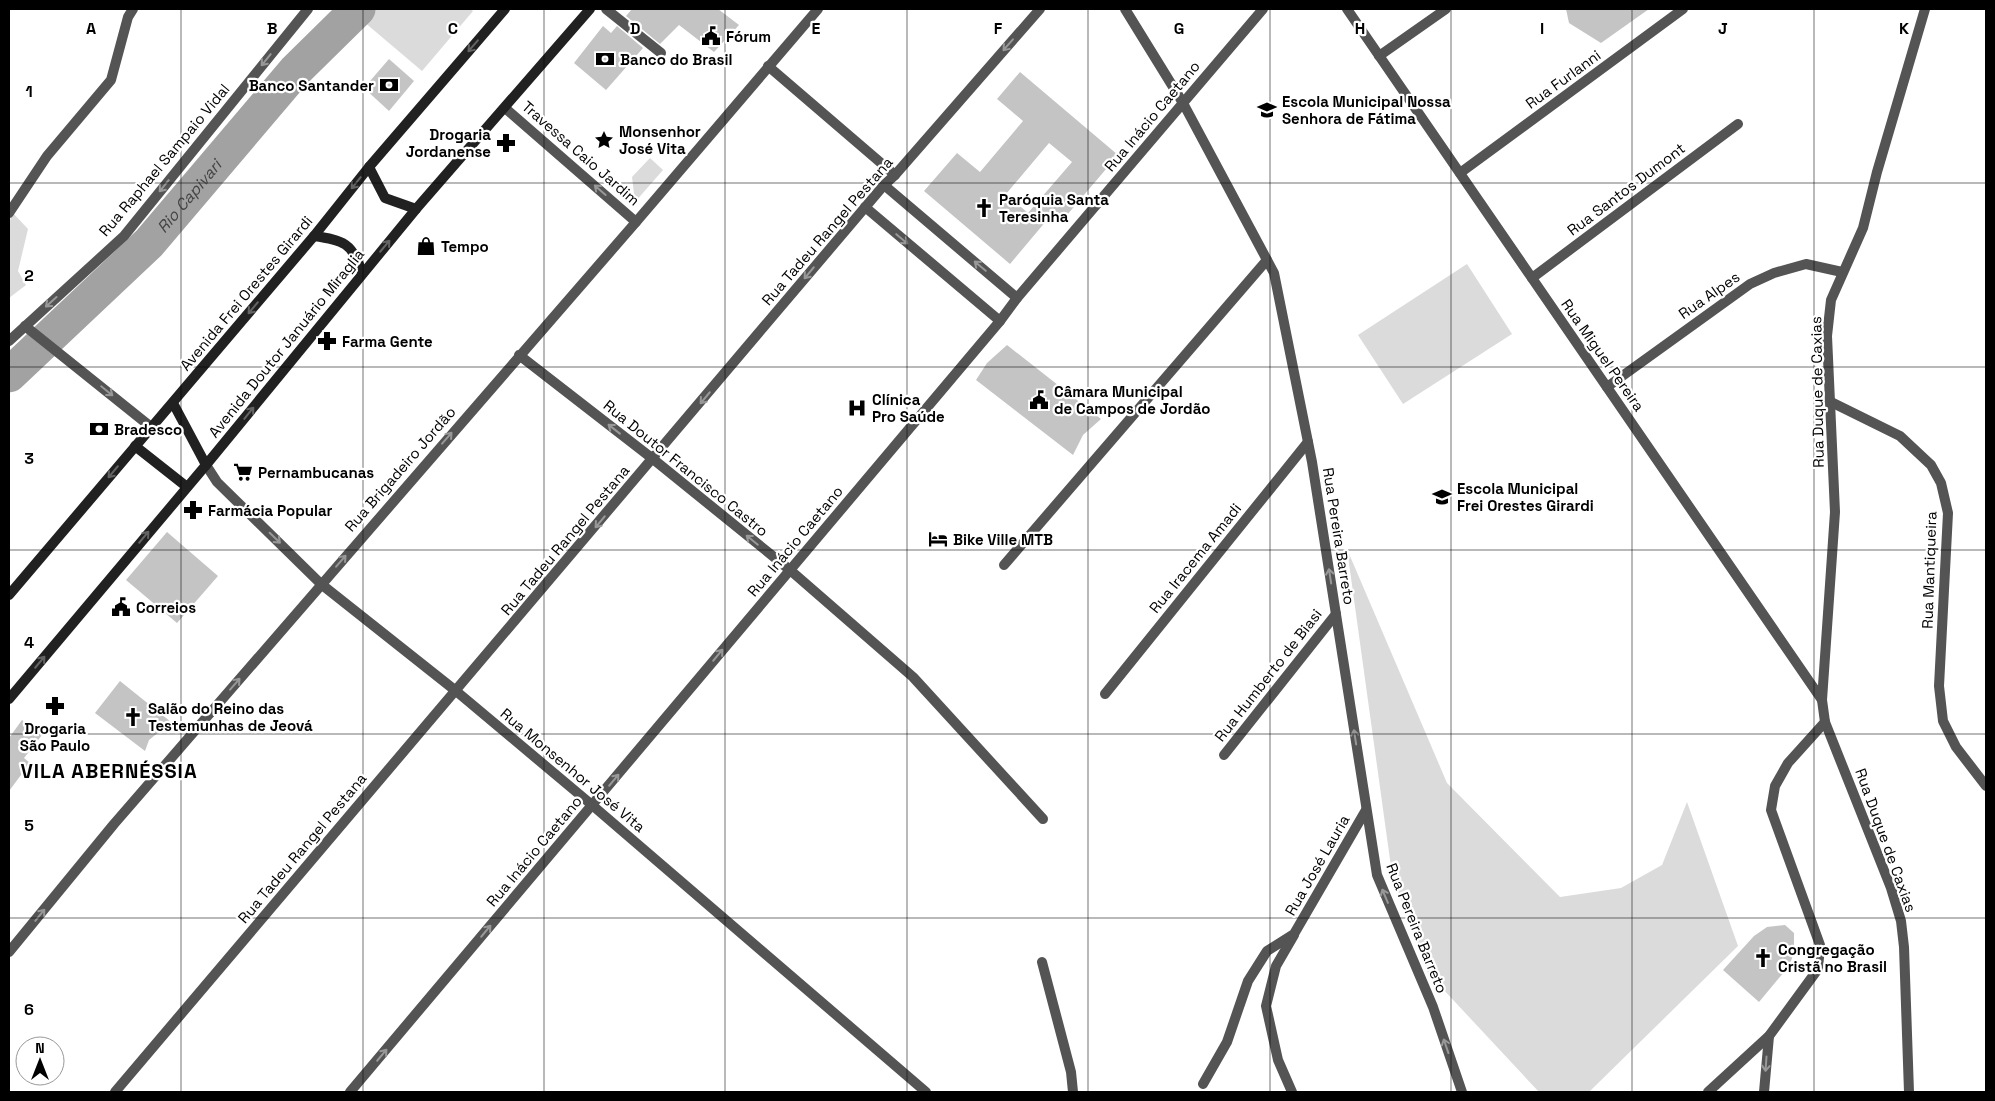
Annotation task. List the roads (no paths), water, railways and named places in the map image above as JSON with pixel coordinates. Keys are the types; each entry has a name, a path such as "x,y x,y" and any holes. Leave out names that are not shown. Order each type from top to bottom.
{"main road":[{"name":"Avenida Frei Orestes Girardi","path":"9,594 173,403 314,236 369,167 504,9"},
{"name":"Avenida Doutor Januário Miraglia","path":"9,699 206,465 362,273 590,9"},
{"path":"369,167 385,198 416,209"},
{"path":"314,236 334,239 346,244 358,258 362,273"},
{"path":"173,403 206,465"},
{"path":"135,446 187,487"}],"street":[{"name":"Rua Raphael Sampaio Vidal","path":"9,341 27,327 124,236 308,9"},
{"path":"606,9 661,53"},
{"name":"Rua Brigadeiro Jordão","path":"9,952 114,824 636,222 818,9"},
{"name":"Rua Tadeu Rangel Pestana","path":"115,1092 865,207 1040,9"},
{"name":"Rua Pereira Barreto","path":"1124,9 1183,103 1274,273 1308,442 1376,875 1433,1007 1462,1092"},
{"name":"Rua Inácio Caetano","path":"350,1092 1262,9"},
{"name":"Rua Miguel Pereira","path":"1347,9 1822,700 1825,722"},
{"path":"1380,56 1446,9"},
{"name":"Rua Furlanni","path":"1460,173 1683,9"},
{"name":"Rua Duque de Caxias","path":"1822,700 1835,512 1827,336 1831,300 1842,272 1864,228 1877,172 1925,9"},
{"path":"9,213 47,156 111,80 130,12"},
{"path":"768,66 895,175"},
{"name":"Travessa Caio Jardim","path":"505,108 636,222"},
{"name":"Rua Santos Dumont","path":"1532,278 1738,124"},
{"path":"884,185 1017,298"},
{"path":"865,207 1000,321"},
{"path":"1004,564 1267,260"},
{"name":"Rua Alpes","path":"1607,387 1750,284 1774,273 1806,264 1842,272"},
{"path":"27,327 151,427"},
{"name":"Rua Doutor Francisco Castro","path":"519,355 653,459 790,570 913,677 1043,819"},
{"name":"Rua Mantiqueira","path":"1829,401 1900,436 1930,466 1941,483 1948,513 1939,686 1943,721 1956,747 1986,786"},
{"name":"Rua Iracema Amadi","path":"1105,694 1308,442"},
{"name":"Rua Monsenhor José Vita","path":"206,465 217,482 321,584 456,691 592,805 926,1092"},
{"name":"Rua Humberto de Biasi","path":"1224,755 1336,614"},
{"path":"1708,1092 1769,1036 1818,969 1820,945 1771,810 1775,786 1788,763 1825,722"},
{"name":"Rua Duque de Caxias","path":"1825,722 1891,888 1901,921 1904,947 1909,1092"},
{"name":"Rua José Lauria","path":"1203,1084 1227,1042 1248,981 1267,951 1294,934 1366,810"},
{"path":"1292,1092 1278,1060 1266,1006 1276,966 1294,934"},
{"path":"1042,962 1071,1072 1073,1092"},
{"path":"1764,1092 1769,1036"}],"waterway":[{"name":"Rio Capivari","path":"9,375 149,243 295,71 358,9"}],"place":[{"name":"Fórum","path":"711,36"},
{"name":"Banco do Brasil","path":"605,59"},
{"name":"Banco Santander","path":"389,85"},
{"name":"Escola Municipal Nossa Senhora de Fátima","path":"1267,110"},
{"name":"Monsenhor José Vita","path":"604,140"},
{"name":"Drogaria Jordanense","path":"506,143"},
{"name":"Paróquia Santa Teresinha","path":"984,208"},
{"name":"Tempo","path":"426,246"},
{"name":"Farma Gente","path":"327,341"},
{"name":"Câmara Municipal de Campos de Jordão","path":"1039,400"},
{"name":"Clínica Pro Saúde","path":"857,408"},
{"name":"Bradesco","path":"99,429"},
{"name":"Pernambucanas","path":"243,472"},
{"name":"Escola Municipal Frei Orestes Girardi","path":"1442,497"},
{"name":"Farmácia Popular","path":"193,510"},
{"name":"Bike Ville MTB","path":"938,539"},
{"name":"Correios","path":"121,607"},
{"name":"Drogaria São Paulo","path":"55,706"},
{"name":"Salão do Reino das Testemunhas de Jeová","path":"133,717"},
{"name":"Congregação Cristã no Brasil","path":"1763,958"}],"district":[{"name":"VILA ABERNÉSSIA","path":"109,771"}]}
